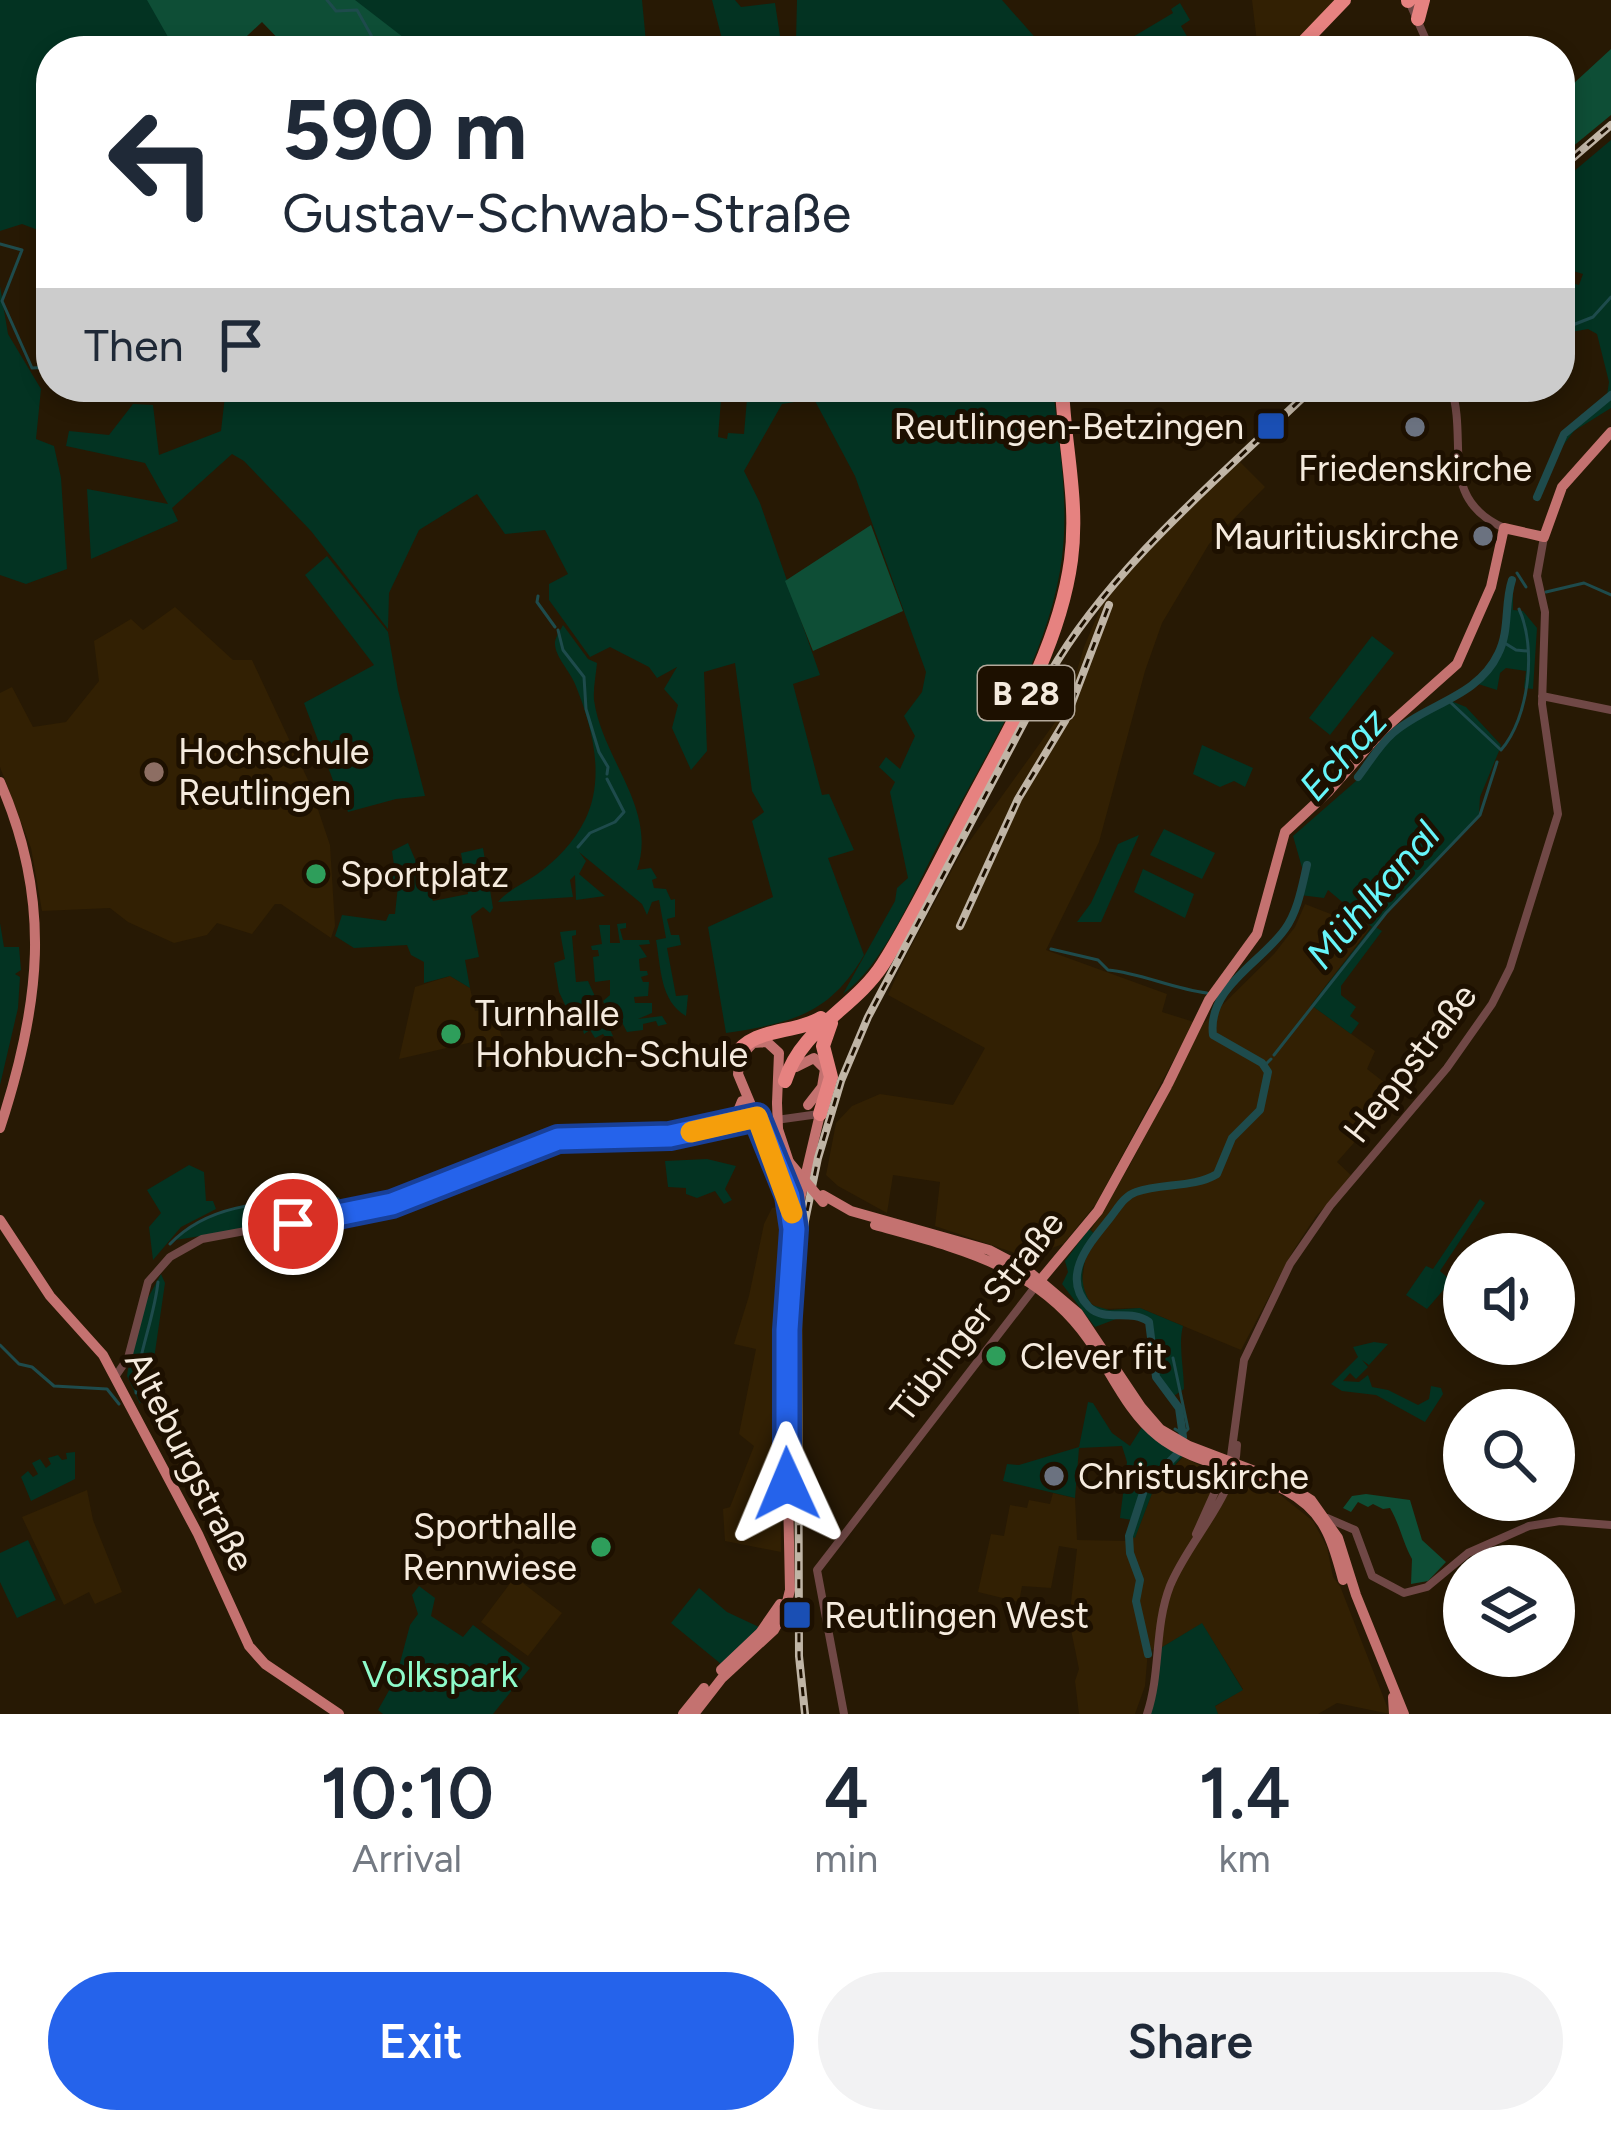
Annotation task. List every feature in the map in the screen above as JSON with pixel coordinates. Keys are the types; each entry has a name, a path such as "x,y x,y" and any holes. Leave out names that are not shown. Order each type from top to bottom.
{"highway":[{"path":"1309,36 1344,0"},
{"path":"1320,36 1355,0"},
{"name":"B 28","path":"783,1081 795,1048 877,963 987,758 1047,628 1063,573 1068,518 1060,402"},
{"path":"737,1058 750,1039 802,1028 831,1014"},
{"path":"816,1110 832,1073 824,1039 831,1014"}],"main road":[{"path":"1517,531 1544,537 1564,484 1611,432"},
{"name":"Tübinger Straße","path":"1039,1282 1098,1211 1168,1085 1203,1010 1257,934 1285,832 1383,730 1457,664 1517,531"},
{"path":"0,782 32,880 36,962 26,1042 0,1128"},
{"path":"754,1120 732,1074 737,1058 753,1043 771,1044 781,1057 783,1081"},
{"path":"737,1058 739,1078 792,1211 794,1229"},
{"path":"697,1712 781,1620 789,1599 787,1360 794,1229 825,1080 823,1064 814,1058 801,1061 783,1081"},
{"name":"B 28","path":"783,1081 781,1129 792,1160 823,1199 856,1219 976,1253 1039,1282 1084,1333 1131,1409 1159,1438 1225,1469 1293,1487 1339,1531"},
{"path":"734,1120 742,1101"},
{"name":"B 28","path":"823,1199 989,1250 1060,1295 1088,1325 1153,1422 1225,1469"},
{"name":"Alteburgstraße","path":"0,1220 50,1296 87,1333 111,1370 198,1534 249,1646 265,1664 339,1714"},
{"path":"1056,1262 1060,1295"},
{"path":"1339,1531 1399,1714"},
{"path":"1339,1531 1348,1593 1399,1714"},
{"path":"683,1714 775,1614 784,1596 788,1566"}],"street":[{"path":"1413,4 1425,36"},
{"path":"1453,402 1466,498 1479,516 1517,531"},
{"name":"Heppstraße","path":"1147,1714 1167,1594 1225,1469 1234,1441 1235,1401 1244,1360 1290,1264 1330,1206 1434,1084 1504,982 1558,818 1542,696 1545,619 1537,573 1544,537"},
{"path":"1542,696 1611,710"},
{"path":"111,1370 124,1368 148,1282 170,1257 202,1239 392,1204 558,1139 670,1136 816,1110"},
{"path":"706,1130 734,1120 816,1110"},
{"path":"1014,1271 1024,1286 1023,1303"},
{"name":"Tübinger Straße","path":"844,1714 817,1570 1039,1282"},
{"path":"111,1370 132,1341"},
{"path":"1339,1531 1367,1570 1388,1588 1416,1591 1436,1582 1468,1553 1529,1526 1554,1521 1611,1525"}],"shaded area":[{"path":"1252,0 1344,0 1309,36 1256,36"},
{"path":"1238,460 1265,487 1209,544 1162,623 1099,842 1046,950 1167,994 1162,1012 1194,1022 1096,1204 1063,1244 1027,1257 935,1226 940,1182 893,1175 887,1213 826,1175 836,1123 852,1106 880,1094 953,1105 985,1048 888,995 905,958 961,853 1066,707 1108,590"},
{"name":"Hochschule Reutlingen","path":"175,607 233,660 252,660 308,780 330,845 335,926 331,938 281,904 275,904 252,934 217,923 207,935 174,943 128,922 110,908 42,911 31,848 0,767 0,693 12,687 33,727 66,722 99,681 94,641 131,619 143,630"},
{"path":"1305,904 1369,929 1311,1005 1375,1051 1367,1069 1398,1093 1337,1162 1353,1177 1316,1216 1293,1251 1241,1350 1140,1308 1099,1309 1088,1301 1082,1283 1086,1252 1099,1238 1091,1230 1203,1024 1274,954 1295,927"},
{"path":"450,976 470,988 475,1011 493,1008 509,1061 484,1068 477,1041 399,1059 415,987"},
{"path":"782,1206 781,1552 725,1541 723,1509 730,1507 754,1446 739,1434 756,1349 734,1344 764,1224 772,1208"},
{"path":"1183,1457 1279,1494 1313,1521 1390,1714 1337,1703 1318,1714 1218,1714 1214,1707 1243,1689 1202,1624 1159,1649 1148,1650 1145,1686 1135,1714 1079,1714 1075,1681 1079,1669 1069,1620 1077,1549 1059,1546 1051,1588 1022,1586 1019,1602 978,1592 991,1534 1004,1536 1010,1505 1027,1508 1029,1500 1050,1504 1053,1493 1075,1498 1077,1540 1130,1541 1154,1488"},
{"path":"87,1490 93,1520 122,1592 95,1604 89,1592 64,1605 22,1517"},
{"path":"515,1577 562,1613 528,1656 481,1622"}],"green space":[{"path":"0,0 642,0 645,36 279,36 262,18 243,36 36,36 36,229 22,224 0,231"},
{"path":"147,0 355,0 402,36 276,36 262,22 247,36 167,36"},
{"path":"712,0 735,0 741,7 775,3 780,36 721,36"},
{"path":"797,0 1002,0 1034,36 796,36"},
{"path":"1180,3 1190,20 1181,26 1187,36 1134,36 1173,13 1171,9"},
{"path":"1611,49 1611,115 1575,145 1575,82"},
{"path":"1611,140 1611,408 1574,431 1561,448 1557,447 1568,432 1607,395 1609,382 1597,334 1588,329 1575,331 1575,284 1579,285 1583,274 1575,272 1575,170"},
{"path":"0,286 8,334 36,381 36,402 40,402 36,439 54,446 67,569 26,584 0,575"},
{"path":"224,402 721,402 718,437 727,439 728,433 744,434 747,402 795,402 782,404 744,471 760,503 820,675 793,684 822,795 829,794 854,850 828,858 864,955 837,991 790,1019 726,1033 708,927 773,897 752,821 764,812 752,791 735,663 704,672 707,751 691,770 672,728 678,705 664,689 677,667 657,678 649,667 610,647 590,657 549,600 549,584 568,574 545,530 505,534 477,494 419,530 389,593 388,629 311,531 232,454 172,508 178,521 91,559 87,489 168,504 145,463 66,446 69,431 109,435 133,404 153,405 159,455 221,431"},
{"path":"816,402 1055,402 1063,479 1063,548 1040,643 1009,713 896,926 871,965 843,994 895,901 897,888 908,878 890,792 895,782 879,767 886,757 900,769 915,736 904,716 922,692 926,672 855,476"},
{"path":"871,525 903,611 813,651 785,581"},
{"path":"327,556 388,632 425,796 348,812 339,783 334,783 304,703 374,665 305,575"},
{"path":"1509,589 1513,610 1523,611 1537,628 1533,689 1524,688 1526,671 1506,668 1500,673 1497,690 1475,683 1499,652"},
{"path":"563,625 588,659 597,663 594,695 599,722 640,826 637,870 651,868 657,878 652,880 654,888 666,889 671,900 675,899 675,917 667,919 671,935 679,935 681,945 667,948 676,996 688,995 686,1016 671,1002 663,983 656,940 666,938 659,900 652,902 647,915 642,904 579,852 586,861 579,874 605,896 576,900 575,875 570,880 573,897 498,902 564,850 581,828 595,787 591,734 573,679 555,647"},
{"path":"1372,636 1394,653 1330,735 1309,718"},
{"path":"1451,701 1466,707 1501,745 1480,797 1479,814 1374,926 1382,931 1341,986 1341,995 1356,1007 1350,1016 1359,1023 1351,1034 1311,1005 1372,927 1328,890 1324,898 1300,895 1303,871 1293,836 1356,781 1391,735"},
{"path":"1202,745 1253,768 1245,787 1234,781 1220,787 1193,774"},
{"path":"1164,829 1215,853 1202,879 1150,855"},
{"path":"1139,835 1101,922 1077,922 1118,844"},
{"path":"408,843 433,901 468,894 461,853 483,848 493,908 490,913 483,907 471,916 479,957 465,960 470,988 450,976 424,983 424,962 411,955 407,945 354,948 335,936 342,915 386,921 389,914 395,914 398,886 390,884 395,872 392,851"},
{"path":"1143,869 1194,894 1185,918 1134,892"},
{"path":"0,923 4,947 19,947 21,970 15,974 20,977 18,1008 0,1085"},
{"path":"626,923 620,929 623,940 649,940 650,944 639,945 647,957 639,959 640,971 648,975 641,977 649,982 648,996 634,997 635,1003 652,1003 652,1013 638,1019 662,1016 667,1024 658,1026 656,1021 643,1024 643,1030 627,1032 614,1007 606,1007 603,1001 610,995 610,980 595,982 593,957 599,956 591,946 602,944 599,925 610,925 610,943 620,943 617,924"},
{"path":"576,930 572,936 576,982 588,981 613,1036 595,1038 590,1030 584,1034 577,1010 568,1011 559,992 554,963 565,959 560,932"},
{"path":"707,1159 736,1166 725,1189 732,1200 724,1204 715,1191 697,1198 686,1194 686,1188 668,1187 665,1161"},
{"path":"189,1165 204,1172 206,1201 213,1201 216,1209 181,1227 153,1260 149,1227 161,1213 147,1190"},
{"path":"337,1197 343,1203 340,1213 176,1240 193,1226 231,1209"},
{"path":"1480,1199 1485,1203 1465,1233 1457,1233"},
{"path":"1089,1229 1099,1238 1083,1270 1092,1305 1109,1310 1140,1308 1183,1326 1184,1389 1168,1400 1153,1369 1146,1322 1124,1316 1095,1327 1062,1284 1068,1272 1065,1261"},
{"path":"1443,1254 1443,1290 1427,1309 1406,1295 1426,1266 1433,1269"},
{"path":"161,1274 165,1283 153,1366 140,1404 128,1369 144,1305"},
{"path":"1388,1344 1369,1365 1362,1360 1368,1367 1356,1379 1350,1373 1343,1381 1359,1382 1368,1375 1372,1387 1418,1405 1429,1399 1431,1386 1441,1388 1443,1394 1425,1422 1376,1395 1342,1391 1331,1384 1358,1357 1353,1347"},
{"path":"1088,1402 1112,1433 1130,1446 1142,1427 1183,1456 1154,1488 1135,1538 1129,1536 1132,1520 1120,1518 1127,1462 1122,1446 1079,1448 1075,1498 1003,1481 1007,1464 1019,1465 1079,1447"},
{"path":"75,1452 75,1479 31,1501 21,1477 28,1471 33,1477 38,1474 32,1463 40,1459 46,1468 51,1464 48,1458 67,1459 66,1453"},
{"path":"1352,1496 1410,1500 1422,1540 1443,1559 1443,1565 1428,1581 1411,1584 1412,1559 1390,1508 1358,1502 1351,1512 1343,1508"},
{"path":"28,1540 56,1600 17,1618 0,1582 0,1553"},
{"name":"Volkspark","path":"419,1586 435,1598 431,1616 463,1637 473,1625 530,1668 493,1714 383,1714 378,1710 396,1678 410,1625 418,1614 412,1595"},
{"path":"699,1588 727,1612 759,1627 721,1664 671,1623"},
{"path":"1202,1623 1243,1690 1215,1706 1218,1714 1147,1714 1159,1649"}],"waterway":[{"path":"327,0 336,11 357,10 372,36"},
{"path":"0,244 22,250 2,301 32,368 36,368"},
{"path":"1575,324 1593,317 1611,297"},
{"name":"Echaz","path":"1537,497 1564,434 1611,395"},
{"name":"Mühlkanal","path":"1517,573 1526,587"},
{"name":"Echaz","path":"1358,777 1393,733 1465,690 1489,669 1504,636 1512,580"},
{"path":"1546,592 1584,583 1611,595"},
{"path":"538,596 537,602 555,627"},
{"name":"Mühlkanal","path":"1448,700 1501,750 1518,720 1527,682 1528,643 1519,609"},
{"path":"558,630 563,650 584,677 586,709 607,774"},
{"path":"1503,642 1527,651"},
{"name":"Mühlkanal","path":"1274,1055 1386,913 1480,815 1497,762"},
{"path":"578,847 590,833 615,822 624,812 607,779"},
{"name":"Echaz","path":"1183,1437 1179,1408 1156,1377 1149,1322 1095,1312 1081,1295 1077,1272 1087,1249 1128,1196 1217,1174 1232,1138 1260,1110 1268,1072 1262,1063 1213,1035 1213,1018 1227,990 1289,922 1307,865"},
{"path":"1051,949 1098,960 1108,970 1207,993"},
{"name":"Mühlkanal","path":"1264,1066 1271,1059"},
{"path":"499,1155 507,1152"},
{"path":"374,1198 418,1189 490,1159"},
{"path":"170,1244 187,1229 227,1211 338,1199"},
{"path":"136,1393 158,1282"},
{"path":"0,1345 19,1364 32,1367 54,1386 107,1389 119,1404"},
{"path":"1173,1358 1188,1429 1183,1434 1175,1429"},
{"name":"Echaz","path":"1148,1654 1136,1601 1140,1580 1129,1536 1145,1487 1176,1455"}],"railway":[{"path":"1575,156 1611,125"},
{"path":"805,1714 799,1656 798,1298 805,1221 841,1081 868,1017 1074,636 1171,523 1298,402"},
{"path":"960,926 1018,799 1065,721 1109,605"}],"slow traffic":[{"path":"691,1132 757,1117 792,1213"}],"place":[{"name":"Reutlingen-Betzingen","path":"1271,426"},
{"name":"Friedenskirche","path":"1415,427"},
{"name":"Mauritiuskirche","path":"1483,536"},
{"name":"Hochschule Reutlingen","path":"154,772"},
{"name":"Sportplatz","path":"316,874"},
{"name":"Turnhalle Hohbuch-Schule","path":"451,1034"},
{"name":"Clever fit","path":"996,1356"},
{"name":"Christuskirche","path":"1054,1476"},
{"name":"Sporthalle Rennwiese","path":"601,1547"},
{"name":"Reutlingen West","path":"797,1615"}],"route":[{"path":"293,1224 392,1204 558,1139 670,1136 757,1117 789,1196 794,1229 787,1330 787,1484"}]}
